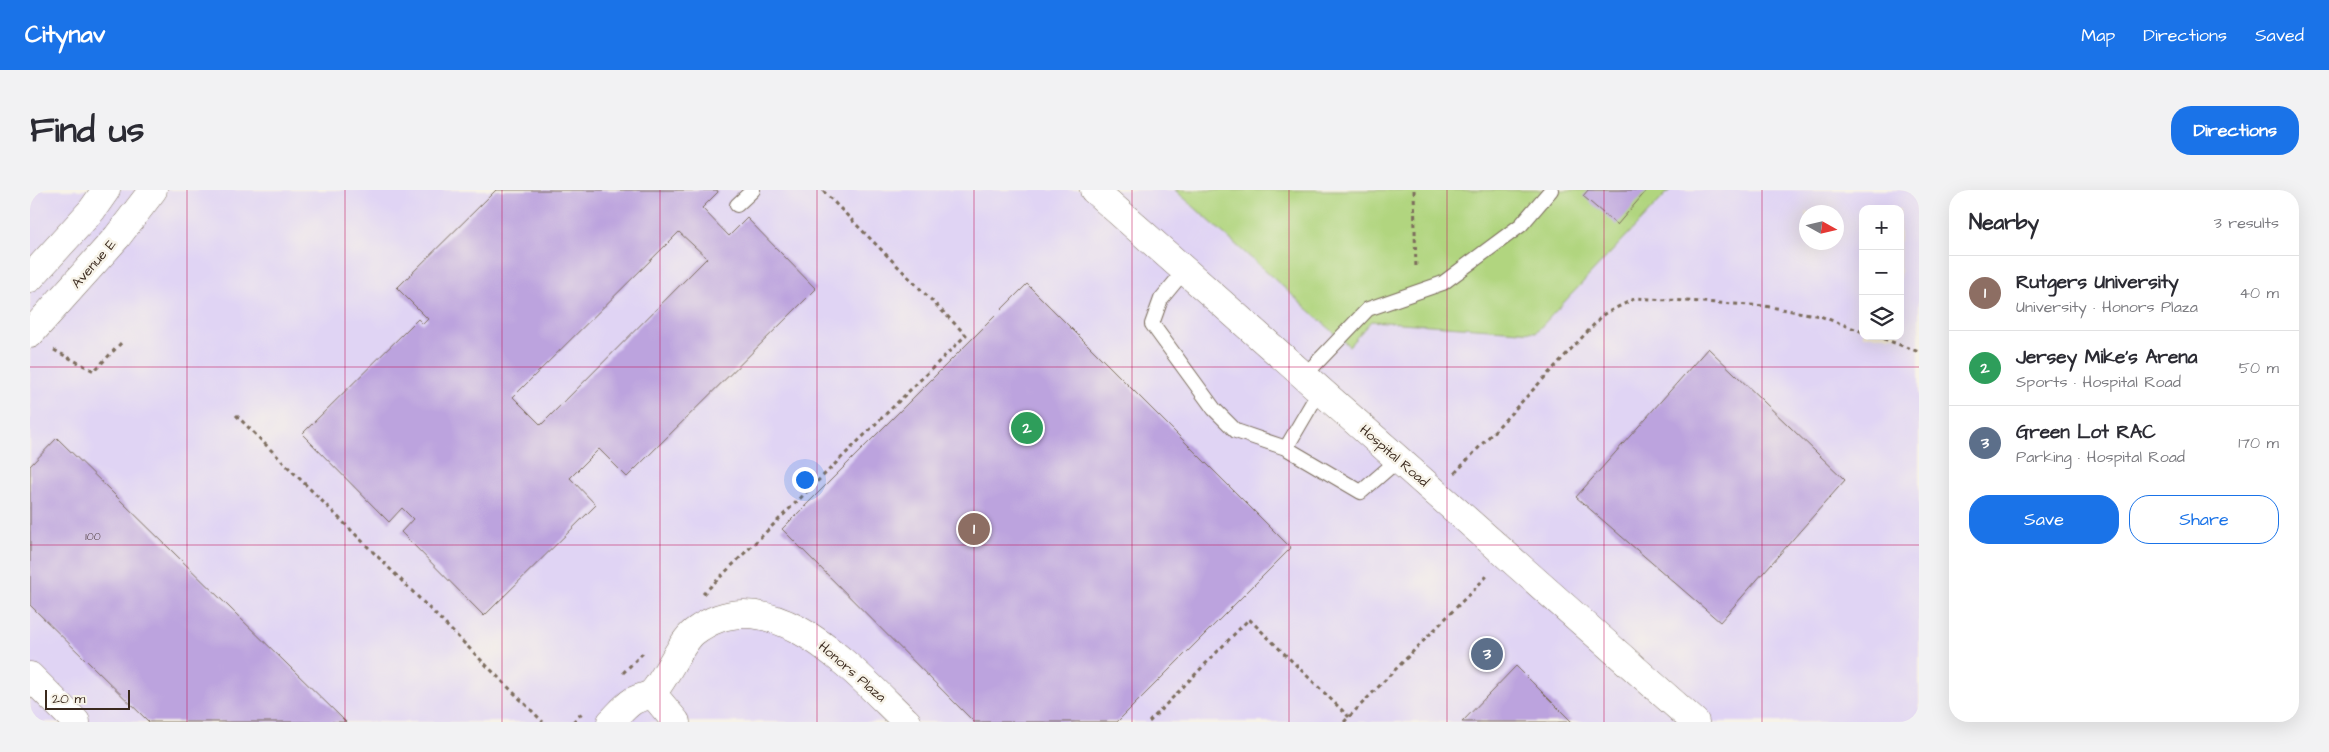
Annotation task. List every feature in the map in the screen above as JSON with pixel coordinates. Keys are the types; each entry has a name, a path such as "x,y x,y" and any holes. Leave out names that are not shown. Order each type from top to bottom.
{"street":[{"path":"30,278 92,210 106,190"},
{"name":"Avenue E","path":"41,341 153,190"},
{"name":"Hospital Road","path":"1094,190 1695,722"},
{"name":"Honors Plaza","path":"652,694 693,633 725,616 760,615 794,626 833,652 907,722"},
{"path":"30,676 76,722"},
{"path":"611,722 633,701 652,694 676,722"}],"lane":[{"path":"737,205 753,190"},
{"path":"1286,448 1312,383 1368,309 1443,283 1521,225 1550,190"},
{"path":"1185,270 1161,298 1152,324 1214,409 1236,430 1286,448 1362,492 1398,460"}],"path":[{"path":"697,600 966,335 822,190"},
{"path":"1414,190 1416,291"},
{"path":"1455,473 1604,314 1636,298 1765,306 1820,316 1859,331"},
{"path":"1887,340 1919,352"},
{"path":"41,341 94,371 123,341"},
{"path":"236,415 543,722"},
{"path":"1344,722 1492,570"},
{"path":"1149,722 1249,619 1349,717"},
{"path":"619,677 647,649"},
{"path":"573,722 585,710"}],"shaded area":[{"path":"30,190 1919,190 1919,722 30,722"}],"green space":[{"path":"1175,190 1670,190 1536,332 1371,321 1349,346"}],"building":[{"path":"496,190 717,190 718,192 702,208 729,236 747,218 816,289 627,477 599,449 570,478 596,505 484,616 401,532 413,519 402,508 389,522 302,434 418,319 423,324 428,319 397,288","holes":["679,232 707,258 541,425 513,397"]},
{"path":"1588,190 1647,190 1617,225 1583,196"},
{"path":"1027,284 1291,548 1117,722 974,722 782,529"},
{"path":"1708,348 1845,480 1720,622 1576,497"},
{"path":"57,438 346,722 149,722 30,605 30,466"},
{"path":"1516,666 1572,722 1462,722"}],"place":[{"name":"Jersey Mike's Arena","path":"1027,428"},
{"name":"Rutgers University","path":"974,529"},
{"name":"Green Lot RAC","path":"1487,654"}]}
